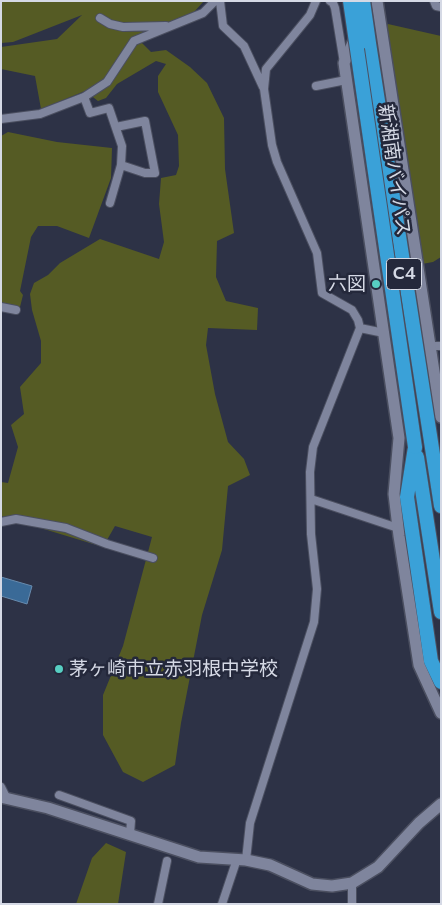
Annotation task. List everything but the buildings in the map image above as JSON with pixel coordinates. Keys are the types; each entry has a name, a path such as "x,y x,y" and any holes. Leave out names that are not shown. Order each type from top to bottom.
{"highway":[{"name":"新湘南バイパス","path":"350,1 441,612"},
{"name":"新湘南バイパス","path":"361,1 441,506"},
{"path":"432,444 441,464"},
{"path":"416,447 407,497 431,661 441,682"}],"street":[{"path":"1,119 40,114 84,97 107,82 134,41 203,13 215,1"},
{"path":"220,1 223,26 244,46 264,89"},
{"path":"222,904 242,860 250,823 314,622 317,590 312,550 311,466 316,438 360,328 352,310 322,293 317,253 277,162 272,145 264,89 266,68 310,15 316,1"},
{"path":"330,1 334,3 344,63 400,446 394,494 419,665 441,713"},
{"path":"344,63 363,21 361,1"},
{"path":"377,1 435,346 441,417"},
{"path":"434,1 436,6 441,7"},
{"path":"100,18 110,24 123,27 171,26"},
{"path":"358,31 382,29"},
{"path":"316,86 346,80"},
{"path":"84,97 90,113 109,108 122,146 121,165 110,203"},
{"path":"116,127 145,121 155,173 145,173 121,165"},
{"path":"1,307 16,310"},
{"path":"360,328 384,333"},
{"path":"311,499 398,528"},
{"path":"1,522 16,518 66,528 107,544 153,558"},
{"path":"3,793 198,857 242,860 276,867 312,884 332,886 352,883 378,867 419,823 441,804"},
{"path":"58,795 131,821 130,834"},
{"path":"158,904 167,862"},
{"path":"352,883 352,904"}],"green space":[{"path":"1,1 204,1 194,12 135,36 151,52 166,50 190,67 207,83 224,118 225,169 234,233 217,241 216,277 226,301 258,308 257,330 208,328 206,345 215,394 228,442 244,459 250,475 228,486 222,550 202,615 181,723 175,765 143,782 123,772 103,735 103,695 123,646 152,537 115,526 103,547 1,516 1,482 8,483 18,447 11,425 24,414 20,387 41,363 41,341 32,310 30,294 34,283 48,275 60,263 100,239 159,259 164,242 159,204 161,178 176,175 179,166 178,135 158,92 158,76 166,64 156,61 117,84 106,98 98,101 85,91 41,109 35,76 1,69 1,47 57,39 82,15 13,42 1,43"},
{"path":"388,24 441,36 441,257 433,262 422,264 385,29"},
{"path":"8,132 57,142 112,148 111,178 89,238 57,226 38,226 31,237 20,291 23,295 20,307 1,303 1,136"},
{"path":"106,843 126,852 118,904 76,904 92,858"}],"water":[{"path":"1,577 32,586 27,604 1,596"}],"place":[{"name":"六図","path":"376,284"},
{"name":"茅ヶ崎市立赤羽根中学校","path":"59,669"}]}
